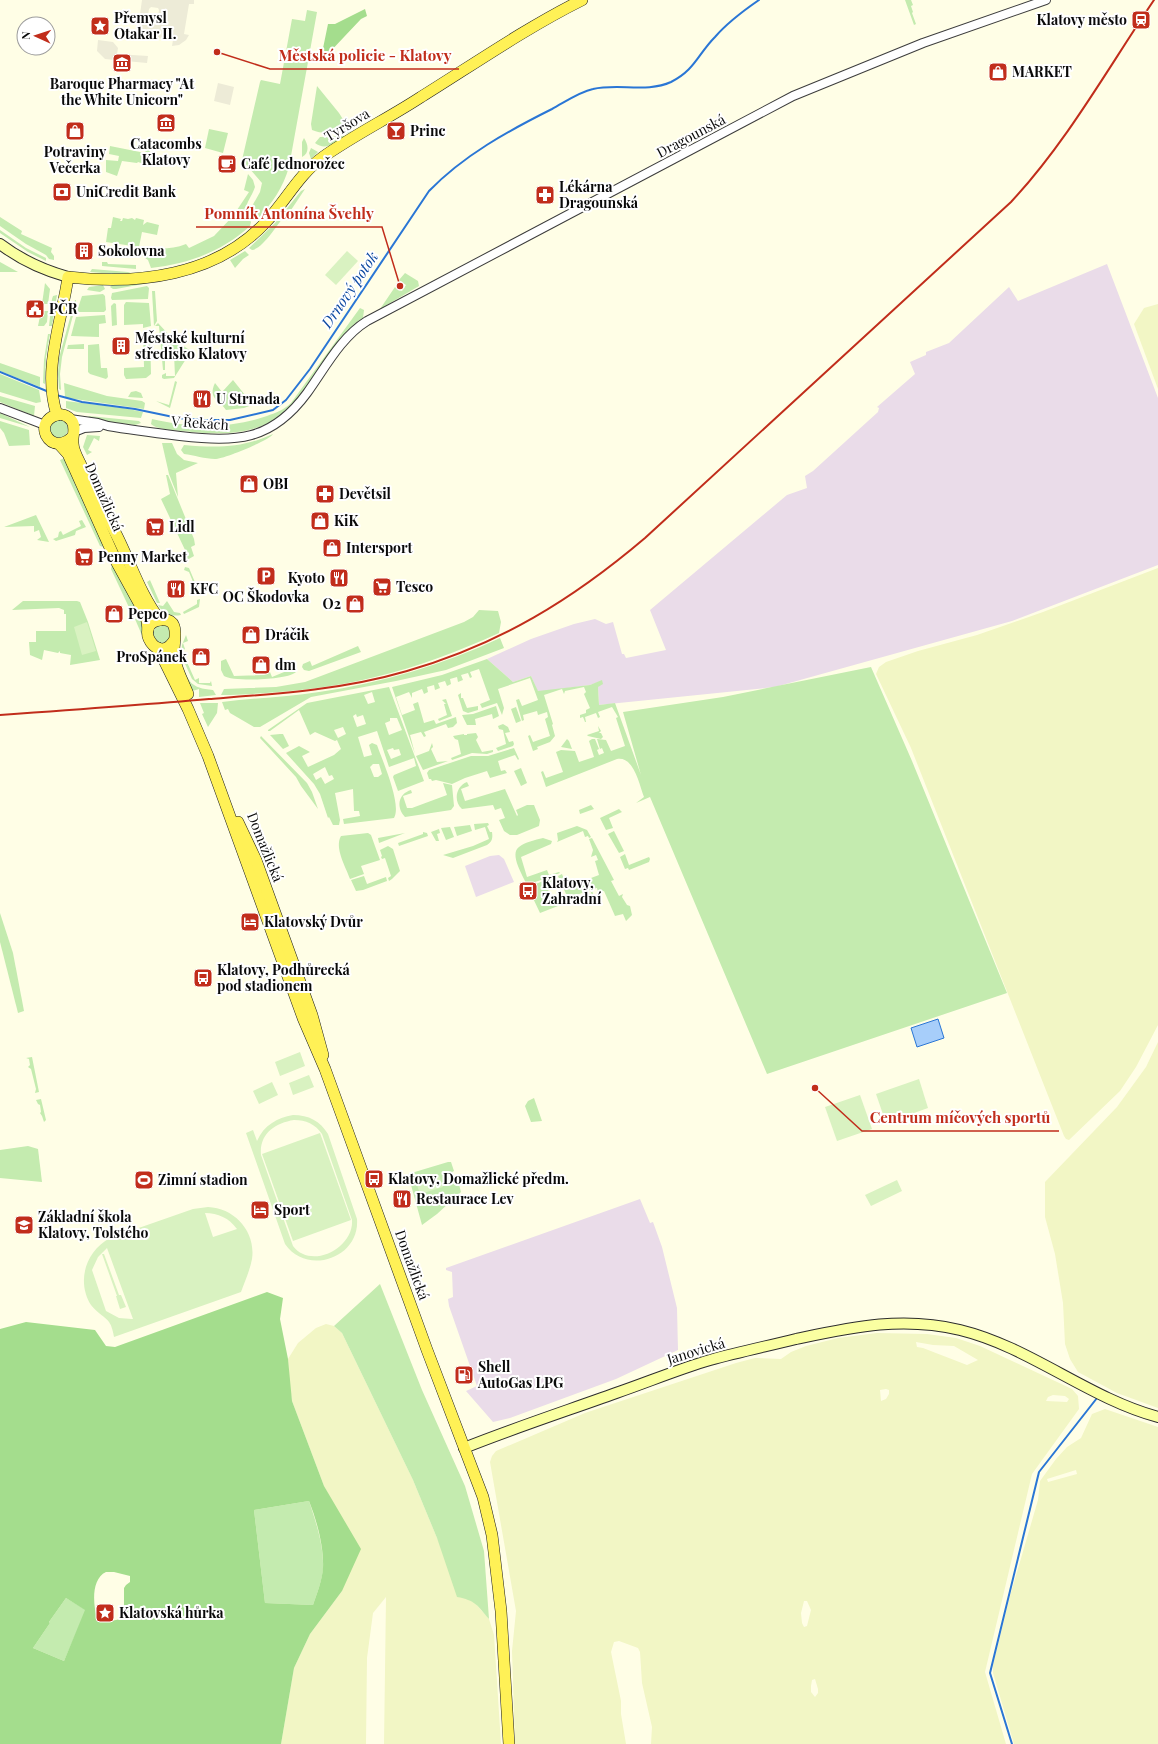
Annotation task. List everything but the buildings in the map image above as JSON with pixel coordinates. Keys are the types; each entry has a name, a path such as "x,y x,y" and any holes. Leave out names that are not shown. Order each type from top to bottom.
{"main road":[{"name":"Tyršova","path":"68,277 93,279 141,278 188,270 222,256 240,245 261,227 275,212 304,174 325,156 390,117 537,24 582,0"},
{"path":"0,244 39,267 68,277 52,364 53,400 57,414"},
{"path":"45,425 49,419 57,414 64,415 70,419"},
{"name":"Domažlická","path":"70,419 74,427 73,443 75,451 86,476 117,536 151,609 160,620"},
{"name":"Domažlická","path":"45,425 47,436 54,443 59,444 68,454 116,561 144,612 148,630"},
{"path":"59,444 67,442 74,434"},
{"path":"160,620 168,621 174,626 176,633 173,643 166,648 158,648 150,642 148,630 153,623 160,620"},
{"name":"Domažlická","path":"175,639 175,660 242,832 256,860 315,1022 325,1070"},
{"name":"Domažlická","path":"158,648 208,756 303,1018 325,1070 483,1498 492,1535 501,1611 509,1744"},
{"name":"Janovická","path":"464,1448 509,1430 710,1360 775,1344 862,1326 893,1322 919,1323 945,1327 972,1334 1003,1345 1105,1398 1158,1417"}],"street":[{"name":"Dragounská","path":"361,325 793,96 923,43 1046,0"},
{"name":"V Řekách","path":"70,419 108,426 215,440 247,437 284,418 300,402 350,334 361,325"},
{"path":"0,408 45,425"},
{"name":"V Řekách","path":"74,434 84,428 108,426"}],"shaded area":[{"path":"142,0 194,0 194,4 189,4 184,34 189,35 186,40 179,45 172,46 173,40 137,36","holes":["151,7 158,8 158,17 149,17 149,9"]},
{"path":"98,40 113,42 118,48 117,54 148,56 147,63 105,59 97,51"},
{"path":"218,83 234,87 230,105 214,101"},
{"path":"1107,264 1158,398 1158,565 1012,621 775,687 599,705 598,687 602,681 590,685 538,692 531,676 513,682 487,659 531,639 574,624 595,619 606,624 613,622 622,654 624,654 626,658 666,650 650,610 787,495 807,488 805,476 813,471 878,412 879,408 877,407 915,374 910,362 926,355 926,352 949,343 1009,287 1018,301"},
{"path":"499,855 504,859 514,882 476,897 465,866 490,856"},
{"path":"640,1199 650,1223 653,1222 662,1247 677,1308 678,1350 616,1379 510,1418 493,1422 466,1391 477,1386 449,1306 448,1299 453,1297 452,1272 446,1270 446,1268"}],"green space":[{"path":"905,0 911,0 913,5 911,6 912,13 916,24 914,25"},
{"path":"365,9 367,16 361,19 327,55 321,58 328,24 335,24"},
{"path":"307,10 317,12 289,167 284,182 268,207 258,219 253,216 251,208 260,192 262,183 242,160 260,82 261,80 280,84 292,19 305,21"},
{"path":"317,86 339,113 351,132 324,133 312,130 311,124"},
{"path":"209,129 228,133 223,153 205,148"},
{"path":"344,136 345,138 334,144 326,146 315,143 320,137"},
{"path":"304,138 308,148 305,155 302,157 302,142"},
{"path":"110,146 145,153 147,147 149,148 150,153 154,154 151,166 138,162 122,161 117,176 106,172 106,160 118,161 119,156 109,154"},
{"path":"311,148 318,152 311,159 309,153"},
{"path":"248,174 253,180 255,187 246,208 246,212 251,222 250,226 228,243 204,255 191,260 151,268 148,260 141,255 141,247 164,248 186,244 189,248 214,236 233,216 249,192 244,190"},
{"path":"305,189 289,213 287,212 266,240 252,250 249,248 275,223 301,191"},
{"path":"0,217 22,231 21,234 52,248 51,252 54,256 54,260 49,259 46,255 26,244 0,226"},
{"path":"113,217 121,219 120,221 122,221 123,218 132,218 135,220 136,218 144,220 143,225 147,222 159,225 157,235 142,232 139,247 106,242 108,228 111,228"},
{"path":"0,230 26,248 46,258 46,261 28,252 0,233"},
{"path":"245,251 249,255 235,268 230,260"},
{"path":"347,251 358,261 336,285 325,275"},
{"path":"0,262 18,272 0,272"},
{"path":"102,262 107,262 108,264 136,265 136,269 102,266"},
{"path":"92,269 131,273 114,274 90,272"},
{"path":"405,273 418,281 419,286 380,309 395,287 402,291 406,285 399,280"},
{"path":"45,283 50,289 48,304 42,304"},
{"path":"144,283 116,289 110,287 112,285"},
{"path":"103,285 105,289 100,292 87,290 89,287"},
{"path":"147,286 149,288 148,299 112,300 111,298 112,293"},
{"path":"152,291 155,291 157,321 154,326"},
{"path":"103,294 105,296 106,310 104,312 77,311 82,296"},
{"path":"57,295 52,326 49,326 52,299 53,296"},
{"path":"75,300 76,304 62,357 60,374 61,390 59,389 58,374 59,358"},
{"path":"126,302 149,303 151,326 143,328 143,324 124,325 124,305"},
{"path":"114,303 116,304 117,325 112,326 111,306"},
{"path":"1158,304 1158,389 1134,324 1144,308"},
{"path":"360,308 364,310 363,318 346,333 304,392 283,414 273,421 263,426 240,432 228,433 204,433 170,430 158,428 151,424 152,419 180,424 210,426 224,425 253,420 267,416 282,409 291,403"},
{"path":"41,311 48,311 47,322 44,326 38,326"},
{"path":"105,315 106,323 99,324 99,337 71,336 76,317"},
{"path":"158,323 170,336 173,335 176,341 191,351 174,378 162,378 162,375 166,373 166,376 175,376 174,354 165,354 165,370 163,370 159,326 155,326"},
{"path":"143,330 150,330 151,374 146,378 126,379 124,375 124,368 144,367"},
{"path":"48,334 50,334 46,357 45,384 43,383 44,360"},
{"path":"84,344 84,349 67,349 68,345"},
{"path":"99,344 101,368 107,368 108,377 106,379 88,372 88,345"},
{"path":"0,363 40,377 40,387 0,371"},
{"path":"0,374 39,390 41,402 36,403 0,392"},
{"path":"233,380 245,395 253,399 252,405 244,408 226,410 216,399 213,393 215,383 222,392"},
{"path":"175,381 177,382 170,408 156,401 169,405"},
{"path":"64,383 107,396 142,401 145,403 144,409 68,398 65,397"},
{"path":"136,391 141,393 143,398 128,397 131,392"},
{"path":"0,396 35,406 34,416 0,402"},
{"path":"66,401 143,412 141,418 77,412 66,408"},
{"path":"0,413 30,427 0,418"},
{"path":"89,416 139,421 141,423 135,425 86,419"},
{"path":"55,420 63,420 68,425 66,436 63,438 55,438 50,433 50,425"},
{"path":"0,421 29,430 30,445 9,446 4,433 0,428"},
{"path":"273,434 256,445 237,453 215,459 184,454 181,450 184,445 208,447 230,446 262,439"},
{"path":"87,435 100,436 99,441 94,438 88,450 92,452 87,455 83,447"},
{"path":"162,443 172,443 177,454 184,460 198,463 176,473 178,497 169,474"},
{"path":"67,457 99,530 103,547 100,546 60,460"},
{"path":"166,475 168,475 194,539 195,545 191,547 194,556 187,560 186,557 177,560 175,557 186,552 161,499 170,494"},
{"path":"36,515 49,542 37,540 41,537 39,530 34,532 34,526 4,527"},
{"path":"82,520 86,527 76,531 75,535 56,541 53,539 58,537 59,532 61,531 63,535 81,526 79,521"},
{"path":"112,565 141,612 133,616 111,569"},
{"path":"185,567 189,568 197,587 196,591 192,590 196,589 189,572 184,570"},
{"path":"1158,568 1158,1025 1136,1067 1120,1091 1069,1140 1064,1136 911,748 876,674 879,667 886,662 918,651 977,635 1043,612"},
{"path":"150,580 160,603 157,603 147,582"},
{"path":"200,599 199,607 184,614 183,612 197,604 197,600"},
{"path":"23,601 80,602 100,660 70,665 71,655 60,653 60,651 58,653 44,650 42,660 30,655 29,642 36,642 36,631 66,631 66,614 64,614 64,610 59,608 12,610"},
{"path":"167,601 174,612 180,613 181,615 174,616 162,611 158,605 163,606"},
{"path":"479,610 498,611 501,622 499,633 423,663 391,673 339,685 303,690 221,695 224,689 276,687 305,682 464,622 473,617"},
{"path":"143,615 145,625 144,640 135,619"},
{"path":"87,622 96,651 82,655 74,627"},
{"path":"162,625 168,628 171,634 168,640 162,643 156,640 153,634 156,628"},
{"path":"186,635 188,641 183,643 185,649 182,651 195,680 199,678 199,683 210,683 211,681 212,686 198,684 192,679 181,655 182,645"},
{"path":"500,638 504,648 446,670 311,697 260,727 254,727 230,713 228,709 225,710 222,702 307,694 366,684 434,665 457,657"},
{"path":"358,646 361,652 309,671 304,670 302,667 303,664 310,661 312,666"},
{"path":"226,659 234,676 264,675 270,672 272,677 289,670 289,667 294,665 297,669 296,672 291,675 283,677 261,679 229,678 224,676 221,670 221,661"},
{"path":"487,659 513,682 531,676 538,691 590,685 602,680 603,684 598,687 599,705 615,703 641,775 623,712 723,697 871,667 912,761 1007,993 767,1074 650,797 636,803 644,797 638,778 632,766 623,759 617,759 546,787 541,772 543,771 546,778 563,772 556,752 561,750 575,751 579,762 594,757 589,741 592,739 595,739 599,749 597,750 599,755 604,753 602,748 600,749 597,739 606,740 611,751 625,746 616,718 618,717 612,707 598,712 600,717 598,718 596,713 585,717 585,722 583,717 580,718 580,715 586,713 586,710 590,708 584,694 586,692 584,687 565,691 564,694 562,689 544,695 555,736 550,742 537,747 538,749 533,751 528,736 530,735 533,742 550,736 545,719 548,717 547,712 538,715 537,711 523,715 524,720 522,721 516,700 519,699 522,706 538,700 530,678 498,689 504,708 502,715 497,703 482,708 480,704 490,700 479,669 470,672 472,677 470,678 468,673 461,675 463,680 458,682 457,677 450,679 451,684 447,686 445,681 438,683 440,688 435,690 434,685 427,687 428,692 424,694 422,689 412,693 412,698 409,692 396,697 402,715 415,710 413,704 418,702 424,723 434,720 436,724 456,717 457,723 453,727 448,728 446,724 424,732 426,736 424,737 421,732 410,735 415,754 392,687 442,675"},
{"path":"181,663 191,683 199,688 213,690 216,695 199,697 199,689 189,692"},
{"path":"389,687 424,781 398,791 393,777 394,775 416,766 414,758 389,767 377,731 358,737 364,757 372,755 369,745 372,743 377,745 394,794 396,812 394,818 344,824 343,819 360,816 359,811 354,811 353,789 335,793 340,820 339,825 333,825 329,817 328,818 320,794 314,784 286,753 299,746 310,752 302,756 308,767 334,755 341,749 337,740 335,741 315,732 310,735 299,710 268,731 307,703","holes":["372,692 375,702 368,704 364,695","356,714 357,717 363,715 366,724 357,727 353,716","390,718 397,718 402,730 389,735 385,723 390,721","343,727 346,734 338,738 334,730","393,748 394,750 399,749 401,755 391,759 387,750","373,764 379,764 382,774 378,777 374,777 370,767","325,767 329,776 332,775 334,779 325,784 321,777 316,780 313,774"]},
{"path":"461,693 461,698 463,698 467,708 478,706 478,710 468,713 463,711 458,695"},
{"path":"446,699 452,716 439,721 438,719 447,715 444,704 446,704 442,700"},
{"path":"200,703 218,703 217,713 208,727 202,714 204,713"},
{"path":"496,706 499,716 493,719 492,714 475,719 476,725 467,725 462,715 473,714"},
{"path":"516,707 521,721 516,723 511,709"},
{"path":"503,724 508,727 510,732 505,733 509,742 513,741 514,744 513,746 498,751 496,748 506,744 503,730 499,729 498,726"},
{"path":"598,726 601,731 599,733 601,733 603,737 601,739 587,735 599,731"},
{"path":"476,733 478,737 476,740 482,752 493,750 493,752 487,754 472,753 452,760 451,758 461,754 458,740 453,736"},
{"path":"283,734 289,746 283,749 270,735"},
{"path":"261,736 307,783 318,809 296,777 260,738"},
{"path":"567,739 569,741 572,749 561,747"},
{"path":"432,743 433,747 431,749 437,762 448,761 423,770 416,756 429,751"},
{"path":"514,748 519,759 518,760 515,755 498,761 501,771 505,770 507,773 490,778 487,771 452,784 436,780 432,781 429,779 427,773 429,770 471,756 488,756"},
{"path":"521,768 527,783 521,786 514,771"},
{"path":"467,782 469,786 461,789 465,801 505,789 517,816 516,810 527,805 534,805 540,820 539,826 517,835 510,835 504,831 499,820 505,818 501,808 495,810 493,805 462,809 457,802 457,794 460,787"},
{"path":"443,783 452,785 454,806 451,810 405,817 400,809 400,801 403,794 411,790 412,793 403,796 407,808 412,808 447,795"},
{"path":"591,805 594,809 580,814 579,810"},
{"path":"619,809 622,812 609,818 613,828 606,830 600,818"},
{"path":"488,823 489,825 487,826 490,832 492,832 492,840 489,844 453,858 443,855 473,846 489,839 485,827 475,830 474,824"},
{"path":"470,825 472,831 457,836 454,827"},
{"path":"577,826 587,830 591,837 585,837 583,831 557,842 557,833"},
{"path":"450,827 454,837 446,840 441,828"},
{"path":"439,829 440,833 437,834 439,841 436,841 431,832"},
{"path":"614,831 624,851 619,853 608,834"},
{"path":"423,832 427,833 428,836 399,846 398,843 423,834"},
{"path":"368,833 371,835 380,860 361,866 364,874 350,879 340,852 339,841 341,836"},
{"path":"405,833 379,843 378,838"},
{"path":"543,838 552,841 551,844 521,857 527,877 547,870 549,875 560,873 527,885 516,860 516,850 530,841"},
{"path":"592,838 614,880 611,881 619,896 623,894 622,897 627,905 630,906 632,915 626,921 623,914 615,916 604,891 598,892 597,888 592,889 592,895 590,890 571,897 573,902 570,903 558,876 562,874 567,887 599,875 595,861 598,860 596,855 591,857 593,850 589,839"},
{"path":"388,846 393,849 400,871 389,881 388,878 391,876 385,858 382,859 381,857 380,850"},
{"path":"625,854 629,865 649,857 650,859 649,862 629,870 628,868 625,869 620,857"},
{"path":"364,876 367,884 386,877 387,881 356,891 351,880"},
{"path":"556,876 557,880 546,885 552,899 555,898 558,906 540,913 531,894 533,893 528,887"},
{"path":"564,894 569,904 562,906 557,897"},
{"path":"0,913 13,953 24,1011 18,1013 0,942"},
{"path":"1158,1042 1158,1408 1117,1393 1078,1372 1070,1359 1065,1344 1063,1303 1055,1254 1045,1217 1045,1182 1117,1107 1146,1067"},
{"path":"300,1052 305,1066 280,1076 275,1062"},
{"path":"32,1057 39,1092 35,1093 36,1089 31,1069 28,1067 30,1065 29,1059 26,1058"},
{"path":"309,1075 314,1087 293,1095 289,1083"},
{"path":"919,1079 928,1108 886,1123 876,1094"},
{"path":"272,1082 278,1095 259,1104 253,1091"},
{"path":"860,1095 872,1129 837,1141 825,1107"},
{"path":"534,1098 542,1121 531,1122 525,1106 528,1101"},
{"path":"41,1099 46,1120 44,1122 40,1113 40,1105 36,1100"},
{"path":"287,1116 304,1116 318,1122 325,1129 357,1219 356,1233 350,1244 341,1252 330,1258 318,1260 306,1259 295,1254 285,1244 246,1133 253,1130 257,1141 267,1127 276,1120","holes":["298,1120 313,1125 322,1134 352,1220 351,1230 339,1247 320,1256 310,1256 301,1253 293,1246 261,1155 263,1141 270,1131 281,1124"]},
{"path":"320,1133 351,1220 293,1241 262,1154"},
{"path":"28,1146 38,1149 42,1182 0,1178 0,1150"},
{"path":"451,1162 454,1171 452,1172 456,1181 458,1181 461,1192 437,1214 422,1225 408,1174"},
{"path":"439,1175 443,1187 420,1194 416,1182"},
{"path":"897,1180 902,1191 871,1206 865,1195"},
{"path":"208,1207 218,1208 235,1217 242,1223 247,1231 251,1240 252,1259 241,1292 114,1337 112,1327 109,1322 93,1308 87,1296 84,1286 84,1277 89,1259 102,1244 110,1238 193,1209","holes":["205,1213 223,1217 237,1229 213,1237","107,1248 133,1319 119,1318 106,1311 92,1270 98,1257"]},
{"path":"102,1254 104,1254 119,1295 121,1295 126,1307 120,1309"},
{"path":"380,1284 422,1390 465,1486 484,1551 489,1619 476,1604 457,1597 437,1538 413,1480 342,1333 334,1326"},
{"path":"267,1292 283,1298 280,1319 288,1359 292,1401 324,1486 361,1549 342,1591 310,1634 294,1668 281,1744 0,1744 0,1329 26,1322 95,1330 106,1346 115,1347","holes":["309,1501 315,1517 323,1560 322,1578 313,1605 265,1603 254,1510","106,1572 114,1572 130,1576 130,1582 124,1588 124,1616 121,1618 107,1621 97,1618 94,1592 101,1575","66,1598 85,1610 64,1661 33,1648 50,1623 49,1622"]},
{"path":"326,1324 334,1326 342,1333 413,1480 437,1538 468,1599 475,1603 489,1619 494,1635 501,1744 384,1744 386,1597 373,1613 367,1658 366,1744 281,1744 294,1668 310,1634 342,1591 337,1510 324,1486 292,1401 289,1382 288,1359 298,1343 316,1328"},
{"path":"877,1333 927,1334 956,1338 980,1346 1072,1389 1078,1396 1079,1409 1032,1474 985,1672 1006,1744 651,1744 652,1727 642,1683 640,1652 638,1648 619,1641 614,1642 611,1652 621,1701 621,1714 626,1744 515,1744 512,1651 516,1611 490,1462 492,1456 496,1451 585,1413 736,1363 755,1358 781,1359 791,1352 806,1346 838,1338","holes":["916,1342 933,1345 954,1346 978,1360 967,1365 917,1347","880,1390 889,1390 889,1394 886,1399 881,1401","1053,1395 1065,1396 1069,1399 1067,1402 1046,1401 1048,1397","804,1601 807,1601 811,1610 807,1626 804,1627 801,1613","815,1679 818,1689 818,1693 815,1697 811,1692 812,1680"]},
{"path":"1105,1409 1158,1427 1158,1744 1014,1744 993,1673 993,1665 1010,1596 1038,1500 1040,1481 1067,1447 1081,1438 1092,1414","holes":["1076,1470 1077,1474 1048,1482 1047,1479"]},
{"path":"309,1501 319,1534 323,1560 322,1578 313,1605 265,1603 254,1510"},
{"path":"66,1598 86,1610 64,1661 33,1648"}],"water":[{"path":"938,1019 944,1038 917,1047 911,1028"}],"waterway":[{"name":"Drnový potok","path":"56,395 82,402 135,409 178,418 202,420 230,420 273,410 286,400 310,369 429,191 457,166 503,135 583,92 603,87 652,87 671,82 691,67 709,43 725,26 759,0"},
{"name":"Drnový potok","path":"0,372 49,392"},
{"path":"1012,1744 990,1673 1039,1472 1097,1398"}],"railway":[{"path":"0,715 284,693 358,683 407,671 441,660 473,648 534,618 590,581 645,538 1011,202 1069,130 1154,0"}],"place":[{"name":"Klatovy město","path":"1141,20"},
{"name":"Přemysl Otakar II.","path":"100,26"},
{"name":"Městská policie - Klatovy","path":"217,52"},
{"name":"Baroque Pharmacy \"At the White Unicorn\"","path":"122,63"},
{"name":"MARKET","path":"998,72"},
{"name":"Catacombs Klatovy","path":"166,123"},
{"name":"Potraviny Večerka","path":"75,131"},
{"name":"Princ","path":"396,131"},
{"name":"Café Jednorožec","path":"227,164"},
{"name":"UniCredit Bank","path":"62,192"},
{"name":"Lékárna Dragounská","path":"545,195"},
{"name":"Sokolovna","path":"84,251"},
{"name":"Pomník Antonína Švehly","path":"400,286"},
{"name":"PČR","path":"35,309"},
{"name":"Městské kulturní středisko Klatovy","path":"121,346"},
{"name":"U Strnada","path":"202,399"},
{"name":"OBI","path":"249,484"},
{"name":"Devětsil","path":"325,494"},
{"name":"KiK","path":"320,521"},
{"name":"Lidl","path":"155,527"},
{"name":"Intersport","path":"332,548"},
{"name":"Penny Market","path":"84,557"},
{"name":"OC Škodovka","path":"266,576"},
{"name":"Kyoto","path":"339,578"},
{"name":"Tesco","path":"382,587"},
{"name":"KFC","path":"176,589"},
{"name":"O2","path":"355,604"},
{"name":"Pepco","path":"114,614"},
{"name":"Dráčik","path":"251,635"},
{"name":"ProSpánek","path":"201,657"},
{"name":"dm","path":"261,665"},
{"name":"Klatovy, Zahradní","path":"528,891"},
{"name":"Klatovský Dvůr","path":"250,922"},
{"name":"Klatovy, Podhůrecká pod stadionem","path":"203,978"},
{"name":"Centrum míčových sportů","path":"815,1088"},
{"name":"Klatovy, Domažlické předm.","path":"374,1179"},
{"name":"Zimní stadion","path":"144,1180"},
{"name":"Restaurace Lev","path":"402,1199"},
{"name":"Sport","path":"260,1210"},
{"name":"Základní škola Klatovy, Tolstého","path":"24,1225"},
{"name":"Shell AutoGas LPG","path":"464,1375"},
{"name":"Klatovská hůrka","path":"105,1613"}]}
